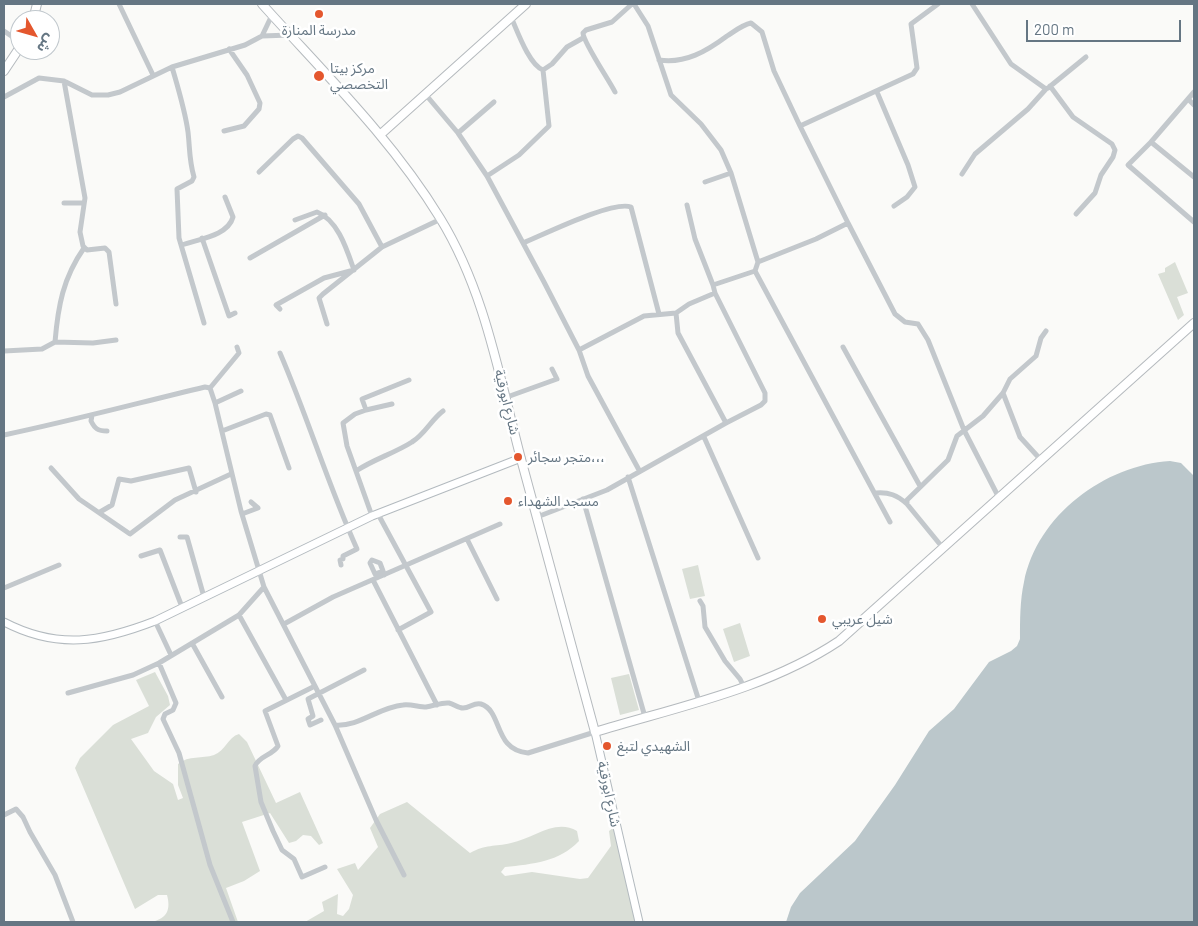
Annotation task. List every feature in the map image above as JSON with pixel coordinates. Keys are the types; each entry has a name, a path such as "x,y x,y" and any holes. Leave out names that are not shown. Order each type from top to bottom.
{"main road":[{"name":"شارع ابورقية","path":"262,4 381,134 411,173 441,219 476,292 507,397 520,458 595,732 639,922"},
{"path":"381,134 526,4"},
{"path":"4,71 11,60"},
{"path":"595,732 744,687 797,667 839,642 1194,323"},
{"path":"4,622 22,632 40,636 85,640 119,635 155,621 375,515 520,458"}],"street":[{"path":"119,4 153,75"},
{"path":"543,70 552,64 568,47 583,38 586,30 612,22 633,4 648,26 671,95 713,138 731,173 758,262 756,271 890,522"},
{"path":"800,126 877,92 916,72 911,24 938,4"},
{"path":"972,4 1011,64 1048,88 1073,117 1112,144 1115,150 1113,157 1101,175 1095,193 1076,214"},
{"path":"262,36 272,15"},
{"path":"511,17 530,56 539,68 543,70"},
{"path":"659,60 676,61 694,56 742,26 751,23 762,32 774,71 848,223 895,314 905,322 918,324 928,340 964,430 999,498"},
{"path":"4,97 39,78 64,81 82,91 101,96 120,92 172,67 229,49 262,36 290,35"},
{"path":"583,38 615,92"},
{"path":"224,131 244,126 259,109 260,103 247,75 229,49"},
{"path":"962,174 975,154 1028,109 1048,88 1086,57"},
{"path":"172,67 182,99 188,131 189,162 194,177 192,181 177,189 180,238 204,323"},
{"path":"487,176 519,155 548,128 543,70"},
{"path":"55,342 58,304 67,276 84,248 80,232 84,203 64,81"},
{"path":"877,92 908,165 915,187 907,197 894,206"},
{"path":"1194,92 1151,142 1128,165 1194,222"},
{"path":"426,94 458,132 487,176 578,350 588,376 639,470"},
{"path":"1188,100 1194,105"},
{"path":"458,132 494,102"},
{"path":"259,172 298,136 302,138 359,204 382,247"},
{"path":"1151,142 1194,177"},
{"path":"705,182 731,173"},
{"path":"182,245 224,230 231,222 231,211 225,197"},
{"path":"64,203 84,203"},
{"path":"537,517 607,490 639,470 704,437 765,401 765,393 715,293 695,239 687,205"},
{"path":"523,243 577,220 619,206 630,207 659,314"},
{"path":"294,220 317,212 331,220 347,250 354,270"},
{"path":"250,258 326,216"},
{"path":"326,324 319,298 382,247 441,219"},
{"path":"758,262 848,223"},
{"path":"202,238 229,316 235,313"},
{"path":"84,248 105,248 109,252 116,304"},
{"path":"280,309 276,304 324,278 354,270"},
{"path":"713,285 756,271"},
{"path":"578,350 644,316 676,312 715,293"},
{"path":"676,312 678,333 726,423"},
{"path":"906,504 910,495 948,460 952,444 964,430 983,416 1004,393 1010,379 1036,356 1041,338 1046,331"},
{"path":"4,351 42,349 55,342 93,343 116,340"},
{"path":"210,388 239,353 236,347"},
{"path":"843,347 920,486"},
{"path":"280,353 300,398 335,500 357,549 343,556 343,559 340,560 341,565"},
{"path":"507,397 556,379 552,369"},
{"path":"366,410 362,399 409,380"},
{"path":"4,435 205,387 210,388"},
{"path":"210,388 216,403 231,474 264,587 335,724 376,820 404,875"},
{"path":"216,403 241,391"},
{"path":"1004,393 1020,437 1041,460"},
{"path":"392,404 355,414 343,423 347,446 375,515 431,612 398,630"},
{"path":"356,471 413,441 424,432 431,420 443,411"},
{"path":"92,414 91,421 94,427 99,431 107,431"},
{"path":"222,431 266,414 270,415 289,468"},
{"path":"704,437 758,558"},
{"path":"51,468 79,499 130,534 175,500 196,492 231,474"},
{"path":"100,512 112,505 119,479 131,481 189,468 196,492"},
{"path":"628,477 699,701"},
{"path":"876,494 886,492 898,496 943,548"},
{"path":"583,499 645,717"},
{"path":"242,514 258,508 251,502"},
{"path":"284,624 333,597 373,580 384,573 406,566 500,524"},
{"path":"180,537 187,537 204,597"},
{"path":"467,539 498,598"},
{"path":"141,556 160,550 182,608"},
{"path":"4,588 59,565"},
{"path":"373,580 437,705"},
{"path":"68,694 133,675 159,663 239,615 264,587"},
{"path":"700,600 703,606 704,627 744,687"},
{"path":"239,615 286,700"},
{"path":"155,621 171,655"},
{"path":"192,643 222,697"},
{"path":"159,663 176,703 173,710 165,714 163,719 179,753 210,865 233,922"},
{"path":"321,720 310,725 308,719 313,716 308,699 364,670"},
{"path":"315,686 265,711 278,746 255,763 261,802 282,850 294,859 302,877 325,867"},
{"path":"335,724 349,725 389,708 405,704 428,707 448,703 466,708 475,704 482,704 490,709 498,728 510,747 518,752 528,753 595,732"},
{"path":"4,814 16,809 23,817 55,874 73,922"}],"shaded area":[{"path":"1175,262 1188,293 1177,297 1184,315 1178,320 1158,274 1165,272 1165,268"},
{"path":"1170,461 1181,463 1194,476 1194,922 786,922 791,907 800,893 855,841 895,785 929,731 954,709 989,662 1017,646 1020,639 1020,610 1024,582 1031,558 1043,535 1059,515 1099,483 1122,472"},
{"path":"698,565 705,596 690,599 682,569"},
{"path":"740,623 750,656 734,662 723,629"},
{"path":"155,672 168,696 170,705 156,717 148,733 131,739 154,771 173,784 178,800 183,798 178,785 178,764 191,758 214,755 239,734 247,742 276,803 300,792 323,843 319,845 311,836 303,835 296,841 289,843 270,813 242,822 260,871 244,881 226,888 238,922 152,922 167,913 167,895 158,895 135,909 75,768 80,758 113,725 149,706 136,680"},
{"path":"629,674 639,710 620,715 611,678"},
{"path":"407,802 470,853 486,847 519,841 552,828 569,828 577,831 579,841 563,854 545,861 505,867 501,872 505,876 532,872 580,879 588,878 611,846 609,831 616,826 639,922 305,922 324,911 322,902 338,894 337,914 343,916 349,909 353,895 337,869 355,863 358,870 378,847 370,828 380,814"}],"place":[{"name":"مدرسة المنارة","path":"319,14"},
{"name":"مركز بيتا التخصصي","path":"319,76"},
{"name":"متجر سجائر،،،","path":"518,457"},
{"name":"مسجد الشهداء","path":"508,501"},
{"name":"شيل عريبي","path":"822,619"},
{"name":"الشهيدي لتبغ","path":"607,746"}]}
